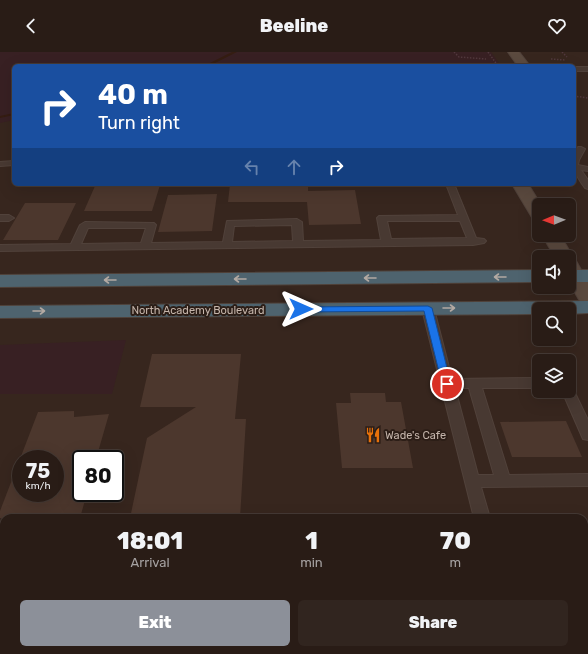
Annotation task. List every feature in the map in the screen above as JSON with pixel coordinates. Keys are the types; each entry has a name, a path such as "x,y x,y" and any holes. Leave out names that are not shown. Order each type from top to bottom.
{"highway":[{"path":"0,281 532,276"},
{"name":"North Academy Boulevard","path":"0,312 588,308"}],"main road":[{"path":"513,52 522,64"},
{"path":"521,186 532,204"},
{"path":"576,275 588,299"}],"lane":[{"path":"576,69 588,69"},
{"path":"576,158 581,149"},
{"path":"0,164 12,163"},
{"path":"576,168 588,169"},
{"path":"576,171 588,186"},
{"path":"0,248 477,242 464,218 451,186"},
{"path":"387,243 382,218 464,218"},
{"path":"227,245 230,223 252,222 297,222 298,244"},
{"path":"75,247 85,226 150,225 145,246"},
{"path":"428,308 481,514"},
{"path":"474,383 503,480"},
{"path":"447,384 532,383"},
{"path":"571,398 588,434"},
{"path":"472,481 588,480"}],"path":[{"path":"454,52 459,57 486,59"},
{"path":"488,52 497,64"},
{"path":"576,96 588,98"}],"shaded area":[{"path":"0,52 491,52 500,64 12,64 12,120 0,123"},
{"path":"126,340 112,394 0,394 0,345"}],"building":[{"path":"95,186 160,186 152,211 84,211"},
{"path":"230,186 308,186 308,191 355,190 361,224 309,225 307,202 228,202"},
{"path":"217,194 212,231 158,232 168,195"},
{"path":"25,203 76,203 58,240 3,240"},
{"path":"152,354 241,354 235,419 246,419 240,514 131,514 147,438 196,407 140,407"},
{"name":"Wade's Cafe","path":"350,393 385,393 386,402 401,402 413,468 342,468 336,403 351,403"},
{"path":"74,411 74,417 109,414 99,450 72,450 72,502 84,502 81,514 0,514 12,480 12,502 64,502 64,450 23,450 38,412"},
{"path":"566,421 582,457 512,457 500,422"}],"waterway":[{"path":"210,64 235,52"},
{"path":"0,117 12,114"}],"place":[{"name":"Wade's Cafe","path":"373,435"}],"route":[{"path":"301,309 428,308 447,384"}]}
